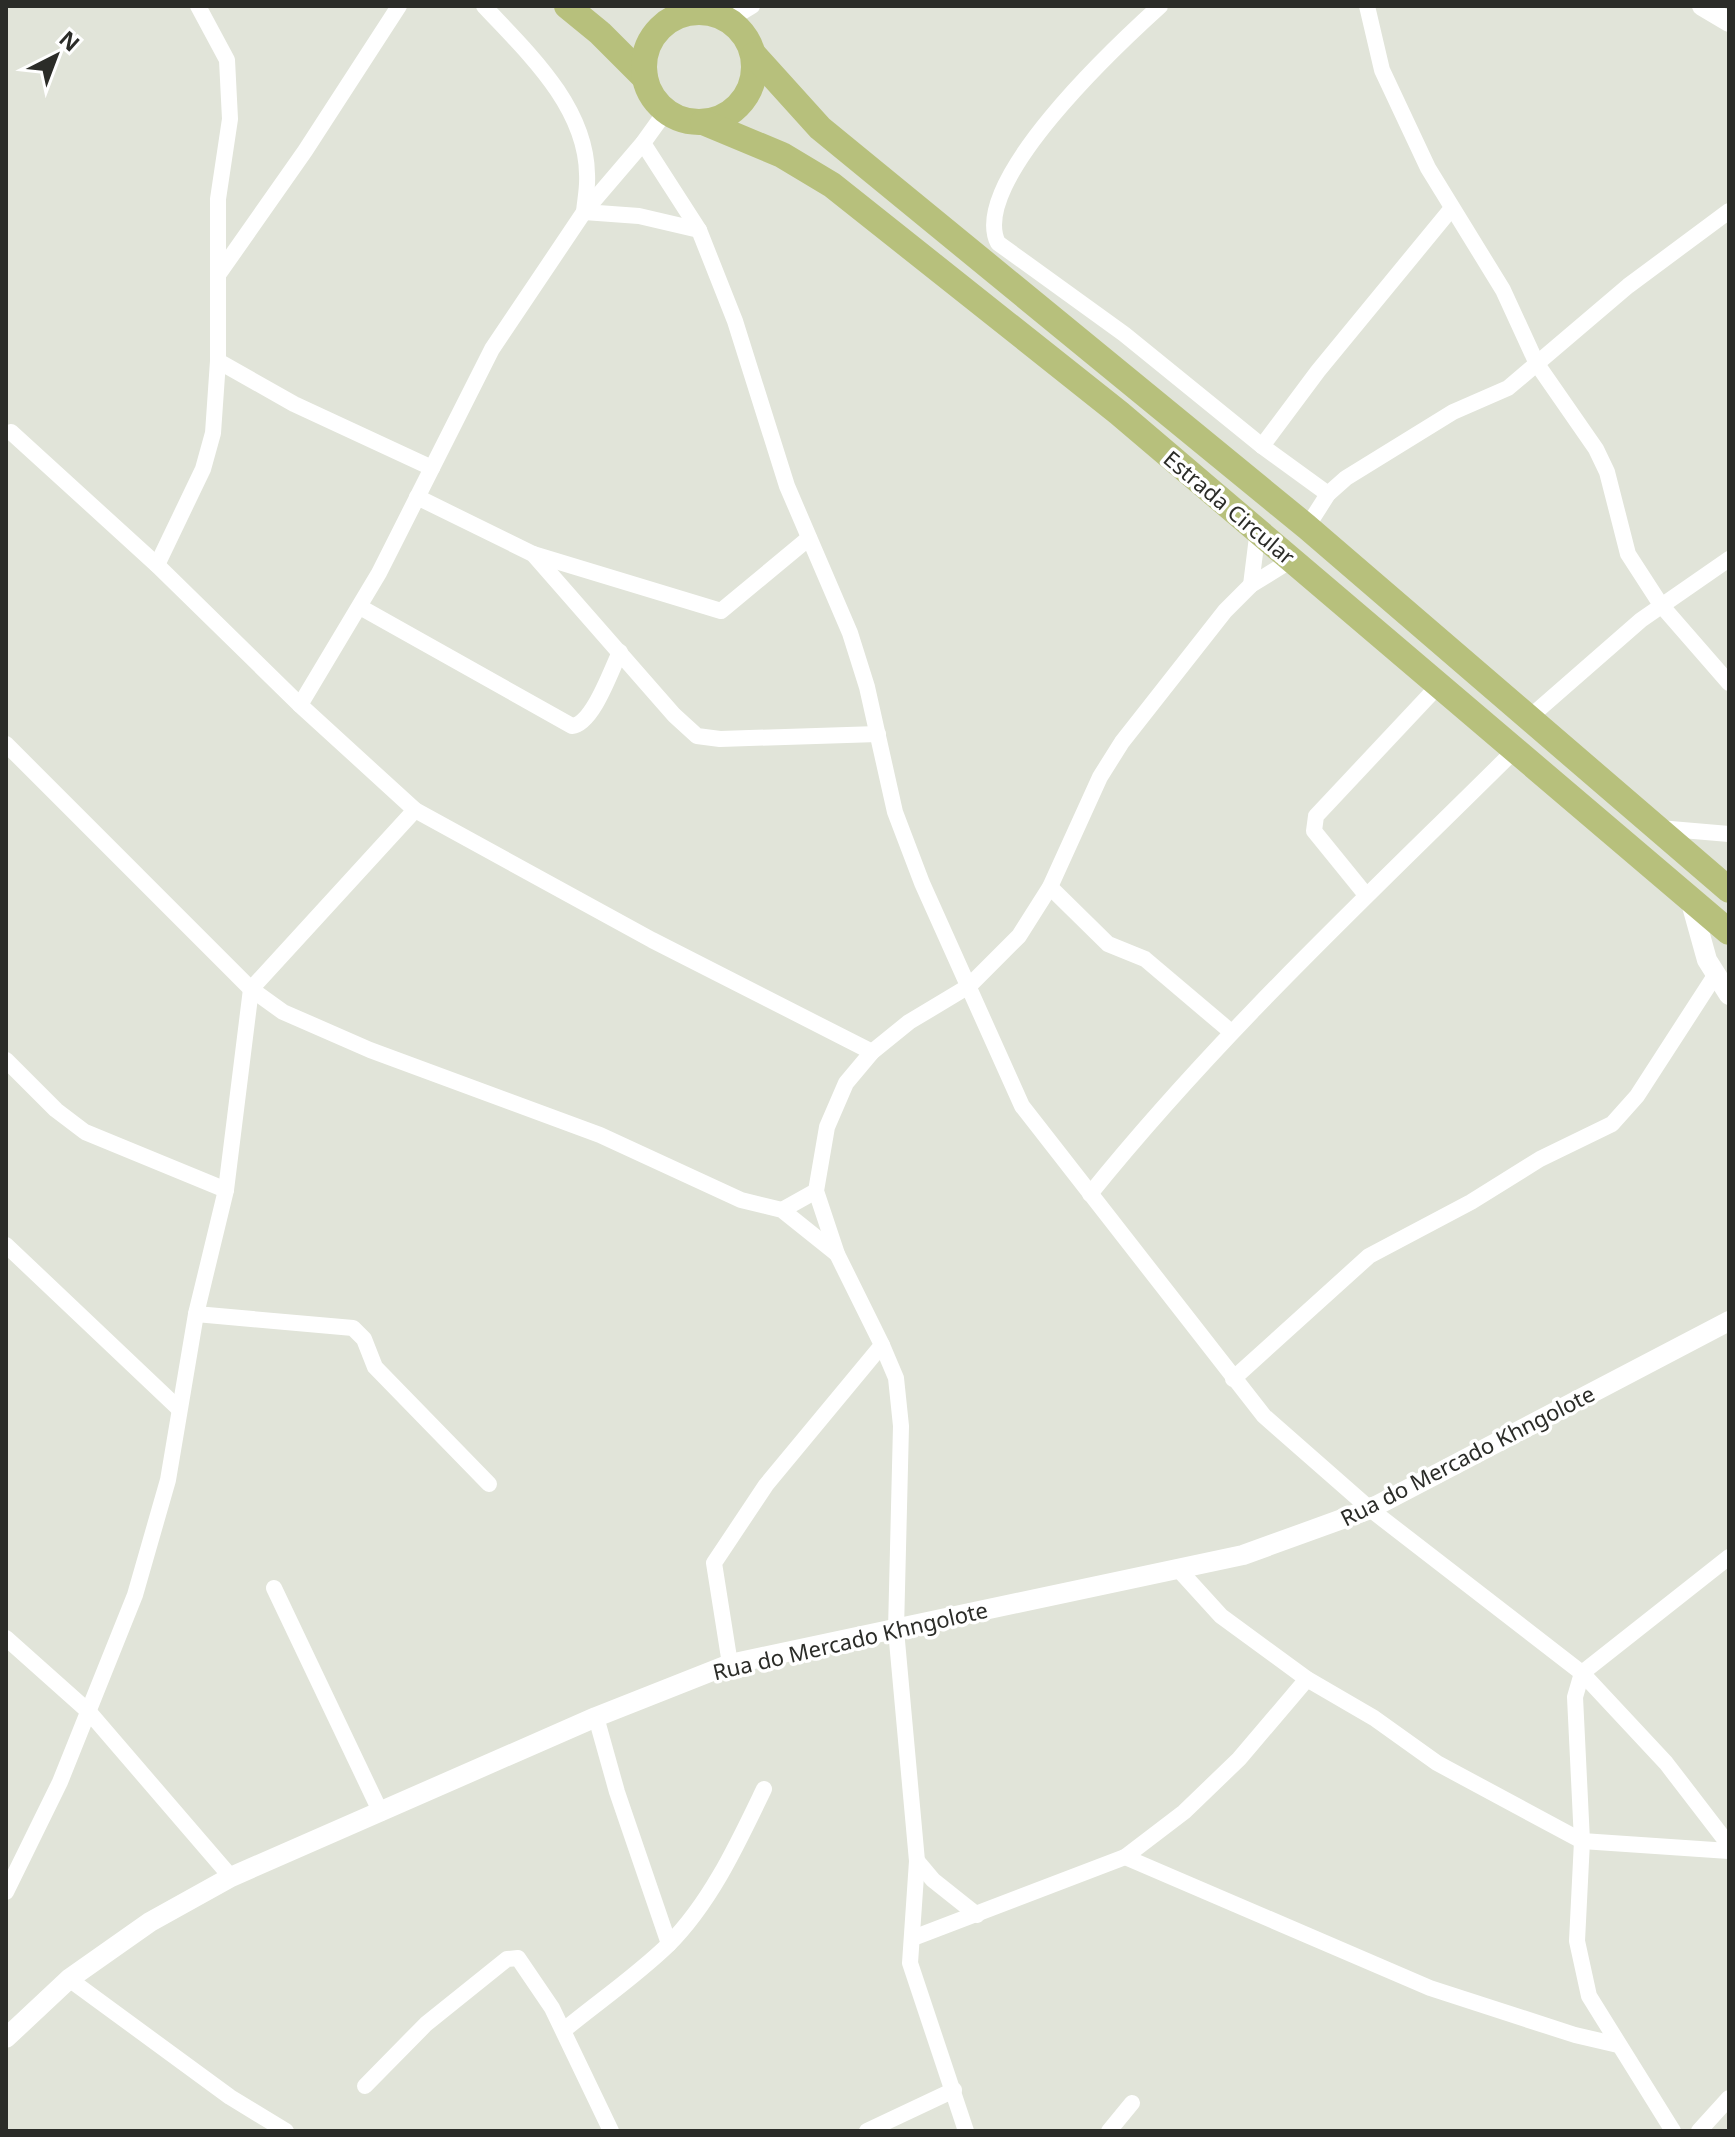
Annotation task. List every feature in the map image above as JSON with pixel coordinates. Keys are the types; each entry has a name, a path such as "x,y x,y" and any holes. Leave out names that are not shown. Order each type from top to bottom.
{"main road":[{"path":"567,6 600,33 645,78"},
{"path":"682,9 709,12 729,20 745,35 754,55 755,74 749,92 737,107 721,117 703,122 683,120 666,111 652,96 645,78 644,57 652,36 682,9"},
{"name":"Estrada Circular","path":"754,55 820,128 1307,527 1729,890"},
{"name":"Estrada Circular","path":"703,122 782,155 832,185 1258,529 1729,932"}],"street":[{"path":"157,565 203,469 213,433 218,361 218,199 230,119 227,60 198,6"},
{"path":"218,275 305,151 399,6"},
{"path":"484,6 550,77 578,134 588,172 584,212"},
{"path":"729,20 752,6"},
{"path":"1367,6 1382,70 1428,168 1503,290 1537,364 1596,449 1607,472 1628,554 1661,605 1729,683"},
{"path":"1155,7 1052,112 1017,164 992,219 993,233 998,243 1124,334 1262,446 1328,494"},
{"path":"300,705 360,607 492,349 584,212 666,111"},
{"path":"643,143 699,230 735,321 787,486 850,633 878,734 895,812 922,883 1022,1106 1264,1416 1370,1509 1582,1673 1666,1763 1729,1845"},
{"path":"1262,446 1414,251 1452,208"},
{"path":"1307,527 1328,494 1346,478 1453,412 1508,388 1628,286 1729,211"},
{"path":"584,212 639,216 699,230"},
{"path":"218,361 294,404 432,468"},
{"path":"11,432 157,565 300,705 415,810 652,940 872,1052"},
{"path":"417,497 533,554 721,611 809,538"},
{"path":"1251,585 1258,529"},
{"path":"533,554 674,715 697,736 720,739 878,734"},
{"path":"966,2131 910,1963 917,1861 896,1630 901,1426 896,1378 837,1254 816,1191 827,1127 846,1083 872,1052 909,1022 969,986 1019,936 1050,887 1100,777 1122,742 1153,706 1206,633 1251,585 1293,559"},
{"path":"1530,717 1661,605 1729,559"},
{"path":"360,607 572,726 580,725 589,716 620,652"},
{"path":"1366,895 1314,831 1316,816 1439,685"},
{"path":"6,744 251,989 283,1012 370,1050 600,1135 741,1200 782,1210 837,1254"},
{"path":"1090,1194 1167,1100 1230,1031 1515,750"},
{"path":"6,1892 60,1782 89,1712 135,1595 168,1480 196,1314 226,1190 251,989 415,810"},
{"path":"1655,828 1729,834"},
{"path":"1050,887 1108,944 1145,959 1230,1031"},
{"path":"1690,899 1714,977 1729,995"},
{"path":"1233,1379 1369,1256 1471,1202 1540,1159 1612,1124 1637,1096 1714,977"},
{"path":"6,1060 56,1110 85,1132 226,1190"},
{"path":"782,1210 816,1191"},
{"path":"6,1245 178,1408"},
{"path":"196,1314 353,1328 364,1339 375,1367 489,1484"},
{"name":"Rua do Mercado Khngolote","path":"6,2038 69,1979 150,1922 231,1877 596,1717 730,1664 968,1612 1180,1571 1243,1555 1370,1509 1729,1321"},
{"path":"730,1664 714,1563 766,1485 882,1345"},
{"path":"1673,2131 1589,1996 1577,1941 1582,1841 1575,1697 1582,1673 1729,1557"},
{"path":"1180,1571 1221,1616 1307,1679 1374,1718 1437,1763 1582,1841 1729,1851"},
{"path":"274,1588 381,1813"},
{"path":"6,1638 89,1712 231,1877"},
{"path":"913,1938 1125,1857 1184,1812 1239,1759 1307,1679"},
{"path":"596,1717 617,1792 669,1944"},
{"path":"564,2030 669,1944 703,1901 728,1861 764,1789"},
{"path":"1125,1857 1430,1988 1575,2035 1618,2045"},
{"path":"917,1861 933,1880 977,1915"},
{"path":"365,2086 426,2024 507,1959 518,1958 528,1968 564,2030 608,2130"},
{"path":"69,1979 230,2097 286,2131"},
{"path":"867,2131 954,2090"},
{"path":"1699,2131 1729,2098"},
{"path":"1109,2131 1132,2103"}]}
